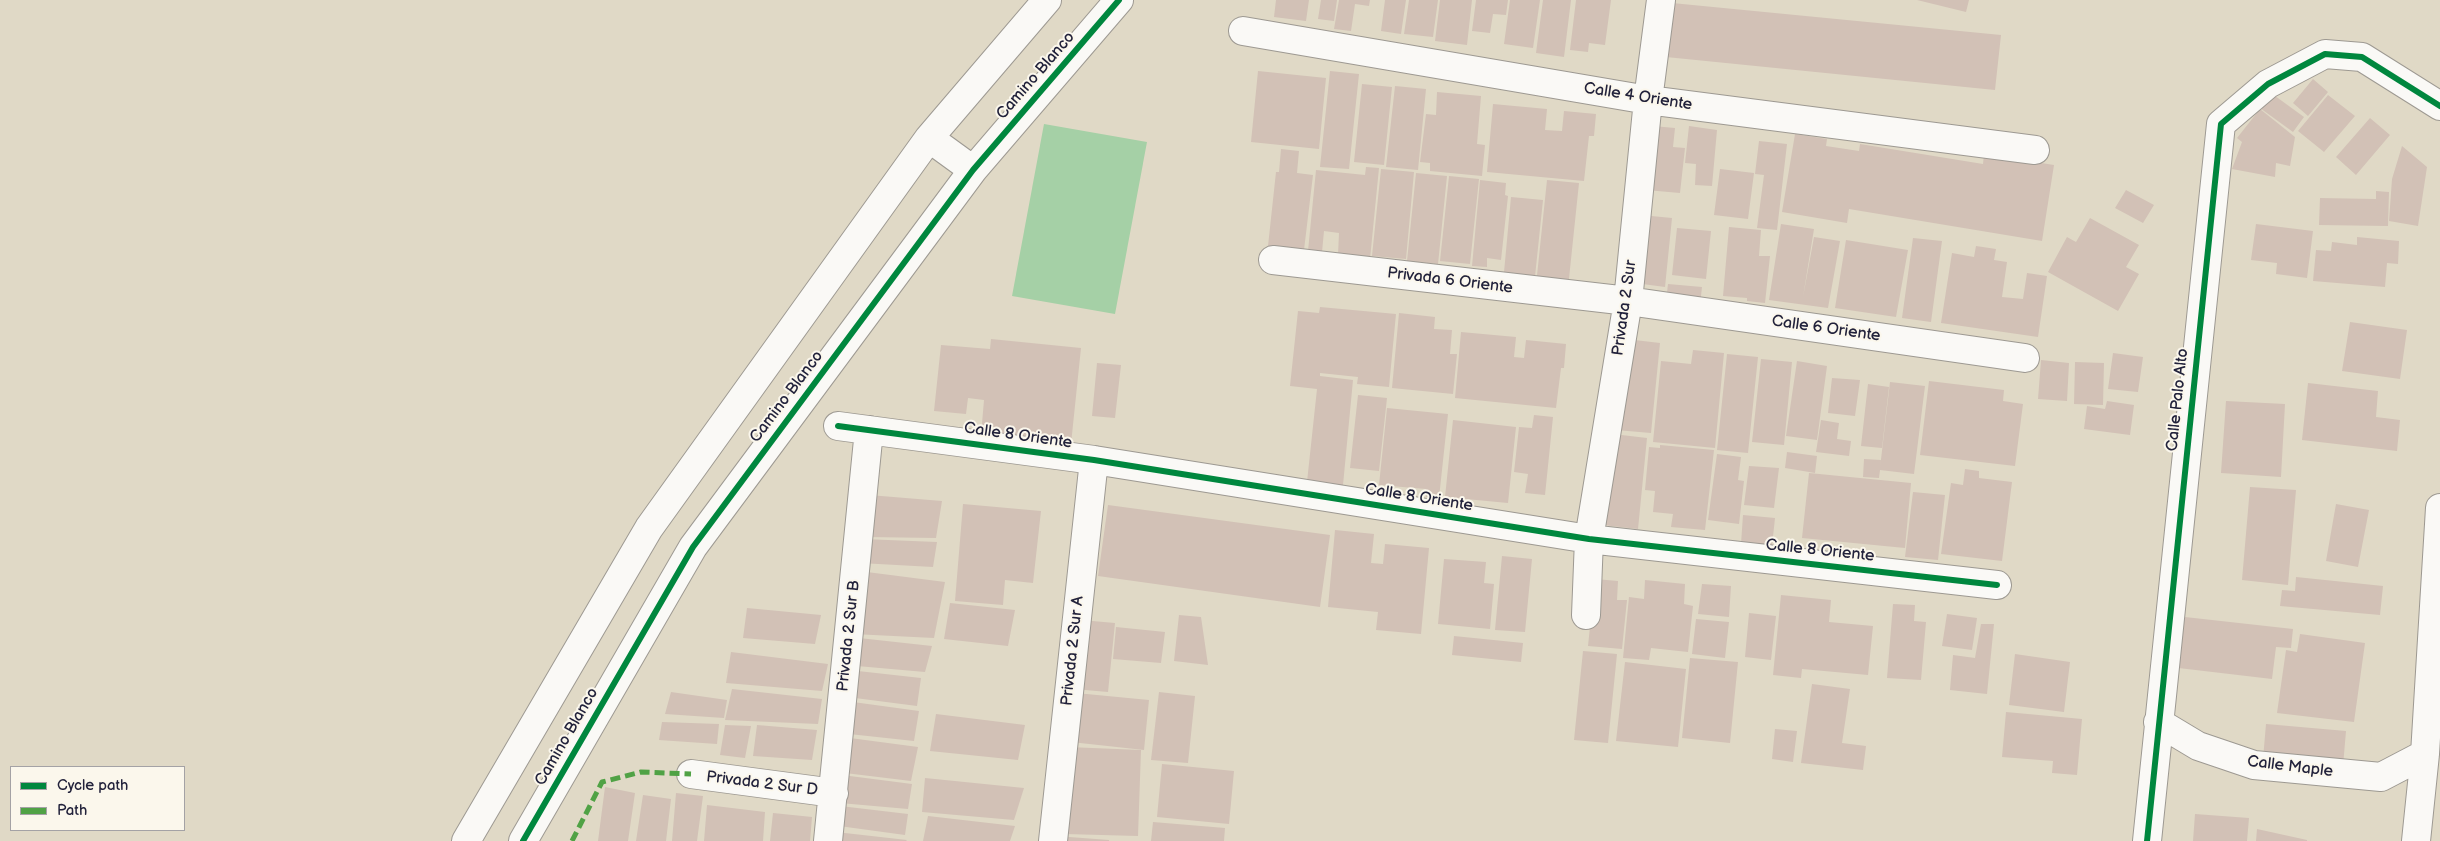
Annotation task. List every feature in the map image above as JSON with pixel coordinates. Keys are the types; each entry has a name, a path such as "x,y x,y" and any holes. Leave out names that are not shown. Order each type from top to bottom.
{"street":[{"path":"466,841 649,528 929,138 1047,0"},
{"name":"Camino Blanco","path":"523,841 693,547 973,170 1119,0"},
{"name":"Privada 2 Sur","path":"1586,615 1588,540 1628,302 1648,100 1661,0"},
{"name":"Calle 4 Oriente","path":"1243,30 1648,100 2035,150"},
{"name":"Calle Palo Alto","path":"2147,841 2221,124 2268,84 2325,54 2362,57 2440,106"},
{"path":"929,138 973,170"},
{"name":"Privada 6 Oriente","path":"1273,260 1628,302"},
{"name":"Calle 6 Oriente","path":"1628,302 2025,358"},
{"name":"Calle 8 Oriente","path":"838,426 1094,460 1588,540 1996,585"},
{"name":"Privada 2 Sur B","path":"828,841 869,430"},
{"name":"Privada 2 Sur A","path":"1053,841 1094,460"},
{"path":"2416,841 2426,754 2440,508"},
{"name":"Calle Maple","path":"2158,722 2198,746 2254,766 2381,778 2426,754"},
{"name":"Privada 2 Sur D","path":"691,774 834,793"}],"green space":[{"path":"1044,124 1147,142 1115,314 1012,296"}],"building":[{"path":"1276,0 1309,0 1306,21 1274,17"},
{"path":"1321,0 1337,0 1334,21 1318,19"},
{"path":"1339,0 1370,0 1369,6 1355,4 1351,31 1334,29"},
{"path":"1385,0 1406,0 1401,34 1381,31"},
{"path":"1409,0 1438,0 1433,37 1404,34"},
{"path":"1440,0 1472,0 1467,45 1435,41"},
{"path":"1476,0 1508,0 1506,15 1493,14 1490,33 1472,31"},
{"path":"1510,0 1540,0 1533,48 1504,44"},
{"path":"1543,0 1571,0 1564,57 1536,53"},
{"path":"1576,0 1611,0 1605,45 1589,43 1588,52 1570,50"},
{"path":"1917,0 1969,0 1966,12"},
{"path":"1672,3 2001,35 1995,90 1666,57"},
{"path":"1258,71 1326,78 1319,149 1251,142"},
{"path":"1330,71 1359,74 1349,169 1320,167"},
{"path":"2313,79 2328,92 2308,116 2293,103"},
{"path":"1362,84 1392,87 1384,165 1354,162"},
{"path":"1395,86 1426,89 1418,170 1386,167"},
{"path":"1437,92 1481,96 1477,144 1485,145 1482,176 1430,171 1430,163 1420,162 1426,114 1436,115"},
{"path":"2271,93 2304,117 2293,132 2260,108"},
{"path":"2328,95 2355,116 2324,152 2298,131"},
{"path":"1493,104 1547,109 1545,130 1562,131 1564,111 1596,114 1594,136 1589,136 1584,181 1487,172"},
{"path":"2260,109 2295,137 2290,166 2276,163 2275,177 2232,169 2242,142 2237,138"},
{"path":"2370,118 2390,135 2356,175 2336,157"},
{"path":"1653,126 1675,128 1673,147 1685,148 1680,193 1646,190"},
{"path":"1689,126 1717,130 1712,186 1695,185 1696,164 1685,163"},
{"path":"1795,134 1827,139 1826,146 1859,151 1860,144 1983,164 1984,154 2054,165 2042,241 1849,209 1847,223 1782,212"},
{"path":"1759,141 1787,144 1777,230 1757,228 1764,175 1755,174"},
{"path":"2402,146 2427,167 2418,226 2389,221 2392,179"},
{"path":"1281,149 1299,151 1297,173 1313,175 1304,250 1268,246 1276,172 1279,172"},
{"path":"1366,167 1379,168 1370,259 1338,255 1339,233 1324,231 1322,252 1308,251 1316,170 1365,175"},
{"path":"1381,169 1414,172 1406,259 1372,256"},
{"path":"1720,169 1754,173 1748,219 1714,215"},
{"path":"1416,173 1447,176 1438,264 1407,261"},
{"path":"1449,176 1479,179 1470,264 1440,261"},
{"path":"1480,180 1506,183 1505,195 1508,196 1501,260 1487,258 1487,267 1472,266"},
{"path":"1547,180 1579,183 1568,288 1536,285"},
{"path":"2126,190 2154,205 2143,223 2115,208"},
{"path":"2376,191 2389,192 2388,226 2319,225 2320,198 2376,199"},
{"path":"1511,197 1543,200 1534,286 1503,283"},
{"path":"1641,215 1672,218 1665,287 1635,283"},
{"path":"2090,218 2139,245 2126,267 2139,274 2118,311 2048,272 2067,237 2076,242"},
{"path":"1781,224 1814,229 1803,297 1814,237 1840,241 1828,308 1769,300"},
{"path":"2256,224 2313,231 2307,278 2276,274 2277,263 2251,260"},
{"path":"1729,227 1761,230 1759,256 1770,256 1765,303 1747,301 1747,298 1723,296"},
{"path":"1677,228 1711,231 1706,279 1672,275"},
{"path":"2357,237 2399,241 2398,264 2387,263 2385,287 2313,281 2316,250 2331,251 2332,242 2357,245"},
{"path":"1913,238 1942,241 1931,322 1902,318"},
{"path":"1846,240 1908,250 1896,317 1835,308"},
{"path":"1976,246 1996,249 1994,260 2007,262 2002,297 2023,299 2027,273 2047,276 2038,337 1941,323 1952,253 1974,257"},
{"path":"1668,284 1702,287 1700,305 1666,301"},
{"path":"1320,307 1396,314 1389,387 1357,384 1358,377 1320,373 1320,376 1353,380 1343,485 1307,482 1317,389 1290,386 1298,311 1319,313"},
{"path":"1399,313 1435,317 1434,329 1452,330 1450,354 1457,354 1453,394 1392,388"},
{"path":"2350,322 2407,330 2400,379 2342,371"},
{"path":"1461,332 1516,337 1514,357 1524,358 1526,340 1566,344 1564,368 1561,368 1556,408 1455,398"},
{"path":"991,339 1081,348 1071,444 981,435 984,400 968,398 966,414 934,411 941,345 990,349"},
{"path":"1626,339 1660,343 1651,433 1616,430"},
{"path":"1693,350 1724,353 1715,448 1653,442 1661,361 1691,364"},
{"path":"2113,353 2143,357 2138,392 2108,389"},
{"path":"1727,354 1758,357 1748,453 1717,450"},
{"path":"1761,359 1792,362 1784,445 1752,442"},
{"path":"2041,360 2069,363 2067,401 2038,399"},
{"path":"1797,361 1827,366 1817,440 1786,436"},
{"path":"2075,362 2104,363 2103,405 2074,404"},
{"path":"1097,363 1121,365 1115,418 1092,416"},
{"path":"1832,378 1860,380 1855,416 1828,413"},
{"path":"1929,381 2004,390 2003,401 2023,404 2015,466 1920,455"},
{"path":"1890,382 1925,386 1914,474 1880,470 1879,478 1863,477 1864,459 1881,460"},
{"path":"2308,383 2378,391 2376,417 2400,420 2397,451 2302,440"},
{"path":"1868,384 1889,387 1882,448 1861,446"},
{"path":"1358,395 1387,398 1379,471 1350,468"},
{"path":"2107,401 2134,405 2130,435 2084,429 2087,406 2105,409"},
{"path":"2226,401 2285,404 2281,477 2221,473"},
{"path":"1387,408 1448,414 1439,498 1426,497 1426,489 1379,485"},
{"path":"1534,415 1553,417 1545,495 1525,493 1528,474 1514,472 1519,427 1532,428"},
{"path":"1453,420 1516,427 1508,503 1445,497"},
{"path":"1821,420 1839,423 1837,439 1851,441 1849,456 1816,452"},
{"path":"1613,434 1647,438 1638,529 1603,525"},
{"path":"1660,445 1714,450 1705,530 1671,527 1673,514 1653,512 1655,491 1645,490 1649,447 1660,448"},
{"path":"1787,452 1817,456 1815,473 1785,468"},
{"path":"1717,454 1741,457 1738,480 1744,481 1739,524 1708,520"},
{"path":"1749,466 1779,468 1774,508 1744,505"},
{"path":"1965,469 1979,471 1979,478 2012,482 2002,561 1941,554 1951,483 1963,485"},
{"path":"1809,473 1911,483 1905,548 1802,538"},
{"path":"2250,487 2296,490 2288,585 2242,580"},
{"path":"1913,492 1945,495 1938,560 1905,557"},
{"path":"869,495 942,501 936,538 866,537"},
{"path":"963,504 1041,511 1033,583 1005,580 1003,605 955,601"},
{"path":"2336,504 2369,510 2358,567 2326,561"},
{"path":"1108,505 1330,535 1320,607 1098,576"},
{"path":"1743,515 1775,518 1772,546 1741,544"},
{"path":"1335,530 1374,534 1371,563 1383,564 1385,544 1429,548 1421,634 1376,630 1378,612 1328,607"},
{"path":"863,539 937,542 933,567 860,563"},
{"path":"1502,556 1532,559 1525,632 1495,630"},
{"path":"1444,559 1486,562 1484,583 1494,584 1490,629 1438,624"},
{"path":"859,571 945,582 934,638 853,634"},
{"path":"2296,577 2383,586 2380,615 2280,606 2282,590 2295,591"},
{"path":"1595,579 1618,581 1617,600 1627,600 1622,649 1588,646"},
{"path":"1645,580 1685,584 1684,604 1693,606 1688,652 1651,648 1649,660 1623,658 1629,597 1644,599"},
{"path":"1702,584 1731,586 1729,617 1698,614"},
{"path":"1781,595 1831,600 1829,622 1873,626 1868,675 1802,669 1801,678 1773,675"},
{"path":"950,603 1015,610 1008,646 944,639"},
{"path":"1893,604 1915,605 1914,621 1926,622 1921,680 1887,678"},
{"path":"747,608 821,615 815,644 743,638"},
{"path":"1749,613 1776,616 1771,660 1745,657"},
{"path":"1947,614 1977,618 1972,650 1942,646"},
{"path":"1179,615 1201,617 1208,665 1174,661"},
{"path":"2176,616 2293,629 2291,648 2276,647 2272,679 2170,667"},
{"path":"1696,619 1729,622 1725,658 1692,654"},
{"path":"1081,620 1115,623 1108,692 1074,689"},
{"path":"1981,624 1994,624 1987,694 1950,690 1953,655 1975,658"},
{"path":"1116,627 1165,632 1161,663 1113,659"},
{"path":"2300,634 2365,643 2354,722 2277,713 2286,650 2297,652"},
{"path":"1454,636 1523,643 1521,662 1452,655"},
{"path":"859,638 932,646 925,672 857,666"},
{"path":"1583,651 1617,654 1608,743 1574,740"},
{"path":"731,652 828,664 822,691 726,683"},
{"path":"2015,654 2070,662 2064,712 2009,705"},
{"path":"1690,658 1738,662 1730,743 1682,738"},
{"path":"1625,662 1686,669 1678,747 1616,741"},
{"path":"858,671 921,678 917,706 855,698"},
{"path":"1812,684 1850,689 1842,743 1866,746 1863,770 1801,763"},
{"path":"732,689 822,699 818,724 725,720"},
{"path":"671,692 727,700 724,718 665,714"},
{"path":"1159,692 1195,696 1188,763 1151,760"},
{"path":"1076,693 1149,700 1144,750 1071,742"},
{"path":"853,702 919,711 914,741 849,734"},
{"path":"2006,712 2082,719 2077,775 2052,773 2053,761 2002,757"},
{"path":"936,714 1025,725 1018,760 930,751"},
{"path":"662,722 719,724 717,744 659,740"},
{"path":"2266,724 2346,731 2343,766 2263,759"},
{"path":"725,725 751,726 745,758 720,755"},
{"path":"757,725 817,730 812,760 753,756"},
{"path":"1775,729 1797,731 1793,762 1772,759"},
{"path":"850,738 918,747 911,781 845,773"},
{"path":"1068,747 1141,750 1138,836 1065,834"},
{"path":"1162,764 1234,771 1229,824 1157,817"},
{"path":"842,775 912,784 908,809 840,803"},
{"path":"925,778 1024,788 1014,820 922,812"},
{"path":"605,787 635,793 628,841 598,841"},
{"path":"676,793 703,796 697,841 672,841"},
{"path":"643,795 671,799 666,841 636,841"},
{"path":"707,805 765,812 763,841 704,841"},
{"path":"840,806 908,814 905,835 839,826"},
{"path":"773,813 812,817 810,841 770,841"},
{"path":"2195,814 2249,818 2247,841 2193,841"},
{"path":"928,816 1015,826 1010,841 923,841"},
{"path":"1153,822 1225,828 1224,841 1151,841"},
{"path":"2257,829 2307,840 2307,841 2256,841"},
{"path":"836,832 907,840 835,841"},
{"path":"1056,836 1109,840 1109,841 1055,841"}],"marked path":[{"path":"572,841 602,782 641,772 691,774"}],"cycle path":[{"path":"523,841 693,547 973,170 1119,0"},
{"path":"2147,841 2221,124 2268,84 2325,54 2362,57 2440,106"},
{"path":"838,426 1094,460 1589,539 1997,585"}]}
